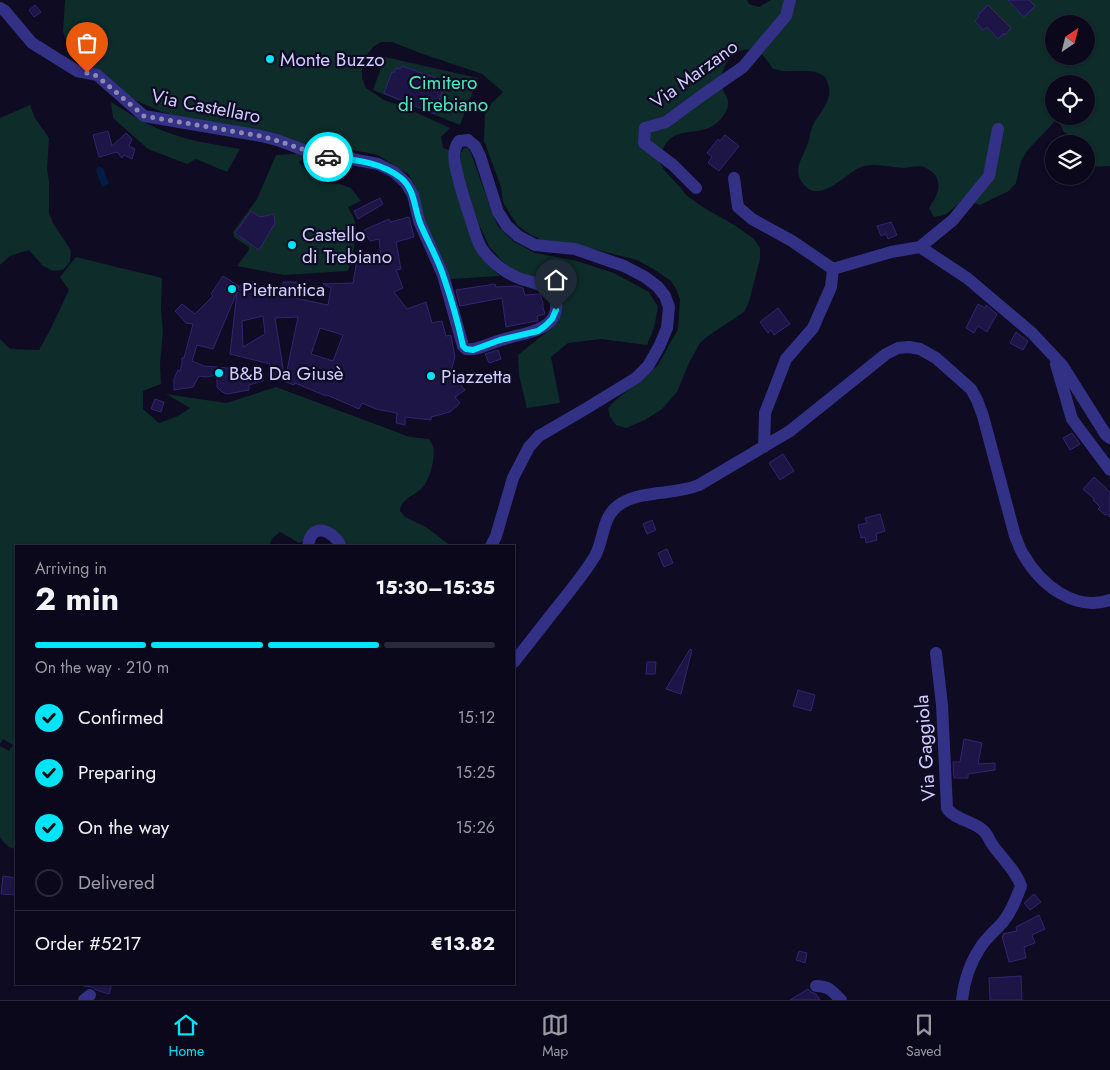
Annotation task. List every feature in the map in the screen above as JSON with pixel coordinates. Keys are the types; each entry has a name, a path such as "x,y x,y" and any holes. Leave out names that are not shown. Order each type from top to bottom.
{"street":[{"name":"Via Marzano","path":"696,188 673,166 644,143 645,128 666,122 743,67 786,16 790,0"},
{"name":"Via Castellaro","path":"0,8 5,10 32,44 77,71 97,76 144,116 261,136 312,153 378,164 394,172 406,183 413,195 419,222 443,275 463,346 466,349 473,350 500,340 538,331 552,319 556,310 553,294 548,289 501,269 482,249 476,236 455,163 454,152 459,141 468,140 475,146 498,212 507,226 518,236 536,245 575,249 624,266 645,277 658,287 665,296 668,307 667,328 648,366 636,378 539,436 529,447 513,478 496,536 492,545"},
{"path":"832,269 891,252 920,247 953,220 989,176 998,129"},
{"path":"734,178 738,207 752,219 792,241 832,269"},
{"path":"920,247 967,278 1032,334 1062,366 1106,435 1110,438"},
{"path":"764,447 765,413 786,359 813,328 831,287 832,269"},
{"path":"515,661 566,597 596,554 606,520 614,508 632,498 694,487 764,447 801,423 886,354 898,348 920,349 936,358 971,390 983,416 1015,536 1022,553 1033,569 1057,592 1073,600 1087,603 1110,600"},
{"path":"1054,357 1072,419 1110,470"},
{"path":"308,545 311,537 321,530 333,534 340,545"},
{"name":"Via Gaggiola","path":"936,654 942,705 946,808 949,813 980,827 987,834 991,842 1018,876 1021,886 1005,920 981,947 971,963 962,1000"},
{"path":"816,986 831,989 841,1000"}],"green space":[{"path":"65,0 747,0 749,4 759,7 771,0 1110,0 1110,166 1095,167 1095,135 1069,135 1064,132 1060,125 1095,125 1095,75 1045,75 1045,125 1051,125 1027,151 1021,161 1016,183 1009,191 980,205 968,201 961,202 946,214 934,217 929,208 937,193 938,181 932,172 921,166 902,168 878,165 864,166 831,187 817,191 810,190 800,180 798,169 812,127 825,106 829,95 826,78 821,74 811,71 773,69 761,54 754,50 744,50 734,54 726,64 722,75 722,86 728,104 720,120 712,127 677,135 670,139 659,161 664,170 687,196 736,226 754,239 760,248 760,259 749,302 744,312 700,343 677,392 662,409 645,420 626,428 616,425 610,417 608,408 658,365 678,329 680,299 676,289 671,281 637,260 573,244 542,240 518,226 503,202 501,187 484,141 485,114 492,103 503,92 482,74 392,42 381,42 373,47 366,56 362,66 362,78 366,88 384,100 450,128 441,137 443,148 449,150 490,267 500,276 451,279 443,275 428,241 414,184 409,175 378,155 317,147 312,153 299,162 309,174 322,182 340,184 351,188 361,201 348,207 356,228 348,271 284,275 237,266 249,250 249,247 234,237 233,232 257,199 276,155 310,153 162,112 112,90 82,66 77,55 68,45 63,32"},
{"name":"Cimitero di Trebiano","path":"385,57 478,78 460,125 373,90"},
{"path":"111,102 140,120 180,137 240,149 227,172 196,159 187,164 148,149 113,118"},
{"path":"30,105 35,118 49,138 47,170 49,213 53,223 71,251 70,262 63,270 53,271 43,266 29,250 10,256 0,265 0,118"},
{"path":"464,148 468,148 471,153 498,226 513,241 535,253 577,261 614,273 649,292 658,307 654,328 647,345 601,339 568,343 551,357 560,403 527,408 519,375 518,355 554,326 560,307 501,260 489,246 480,227 460,168 461,153"},
{"path":"76,257 162,278 161,384 143,391 143,409 159,423 178,416 190,408 166,394 226,403 276,387 410,437 429,439 434,451 430,474 422,488 403,503 400,511 405,517 426,527 450,545 348,545 329,528 299,543 280,532 275,536 270,545 15,545 15,849 7,845 0,837 0,746 9,751 13,745 3,739 0,744 0,339 10,349 39,350 69,290 60,277"}],"water":[{"path":"98,166 103,168 109,184 102,187 96,171"}],"building":[{"path":"1008,0 1029,0 1035,6 1024,17"},
{"path":"35,5 41,12 34,17 29,10"},
{"path":"988,5 1011,28 998,39 987,27 983,30 975,21"},
{"path":"402,66 442,80 441,84 444,86 434,114 384,93 392,72 394,73 396,68 400,69"},
{"path":"108,131 112,146 126,133 132,139 129,146 135,149 132,159 124,155 122,158 117,152 99,157 93,135"},
{"path":"725,135 739,146 719,171 708,163 712,157 707,153 718,139 720,141"},
{"path":"380,198 383,204 358,219 354,211"},
{"path":"251,211 260,217 274,214 275,223 259,250 235,233"},
{"path":"409,217 414,237 396,242 401,269 396,270 403,288 394,292 407,309 426,302 432,323 442,321 446,336 451,335 455,357 452,368 457,380 465,390 455,397 460,403 450,412 431,417 431,420 405,417 405,425 396,423 397,413 376,409 362,403 359,409 295,383 294,385 268,375 270,364 230,354 237,292 213,349 197,345 192,361 204,366 262,371 263,381 249,385 249,390 227,394 217,387 217,375 199,376 193,387 174,390 174,379 178,370 180,371 182,358 184,358 193,324 186,323 175,311 182,304 195,314 213,296 211,294 223,276 239,286 238,289 243,283 283,294 283,282 297,282 295,298 328,305 331,288 323,284 353,283 357,260 366,261 381,258 379,239 370,241 364,230 389,219 390,222","holes":["263,316 265,334 243,347 242,321","298,317 285,380 275,318","320,328 343,335 333,361 311,354"]},
{"path":"891,222 897,235 888,239 886,234 881,236 877,226"},
{"path":"495,284 496,287 516,286 523,288 525,295 540,294 545,314 537,316 538,321 506,327 502,298 460,306 456,290"},
{"path":"978,304 985,308 986,305 997,314 987,332 978,326 974,333 966,328"},
{"path":"778,308 790,324 774,335 771,330 768,333 760,322"},
{"path":"1016,332 1028,341 1023,350 1010,343"},
{"path":"498,350 501,359 489,363 485,354"},
{"path":"155,399 164,402 161,412 151,409"},
{"path":"1072,433 1080,444 1070,450 1063,438"},
{"path":"783,454 794,471 780,480 769,463"},
{"path":"1094,477 1110,492 1110,517 1098,509 1100,507 1094,499 1083,489"},
{"path":"880,514 885,531 876,534 877,540 866,543 865,537 861,538 858,525 867,523 865,518"},
{"path":"652,520 656,530 647,534 643,524"},
{"path":"667,549 673,563 664,567 658,553"},
{"path":"690,649 692,650 681,694 666,689"},
{"path":"647,662 656,662 655,674 646,674"},
{"path":"798,690 815,695 811,711 793,706"},
{"path":"964,739 982,743 978,764 995,763 995,770 968,774 968,778 954,778 953,762 960,762"},
{"path":"3,876 15,878 15,895 1,894"},
{"path":"1034,894 1041,902 1030,910 1024,903"},
{"path":"1039,915 1045,929 1032,935 1035,943 1024,947 1026,958 1009,962 1003,934 1017,931 1016,927"},
{"path":"799,951 807,953 805,963 796,960"},
{"path":"1021,976 1022,1000 990,1000 989,978"},
{"path":"112,985 109,994 92,987 83,986"},
{"path":"808,989 816,994 820,1000 790,1000"}],"way so far":[{"path":"87,73 97,76 144,116 261,136 328,157"}],"place":[{"name":"Monte Buzzo","path":"270,59"},
{"name":"Castello di Trebiano","path":"292,245"},
{"name":"Pietrantica","path":"232,289"},
{"name":"B&B Da Giusè","path":"219,373"},
{"name":"Piazzetta","path":"431,376"}],"route":[{"path":"328,157 378,164 394,172 406,183 413,195 419,222 443,275 463,346 466,349 473,350 500,340 538,331 552,319 556,310"}]}
